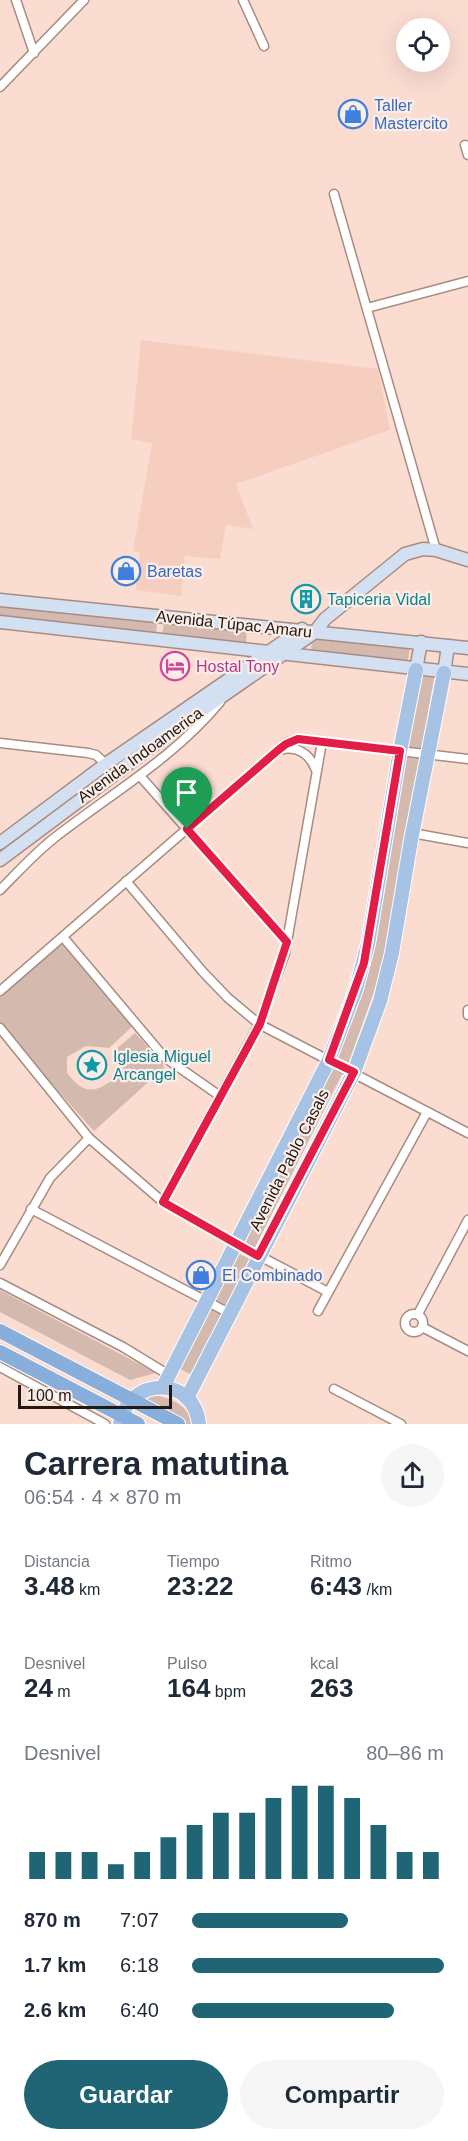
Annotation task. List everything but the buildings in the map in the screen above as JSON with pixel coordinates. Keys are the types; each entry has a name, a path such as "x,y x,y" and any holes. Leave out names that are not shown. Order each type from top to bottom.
{"highway":[{"path":"0,1331 178,1424"},
{"path":"0,1352 121,1420 138,1424"}],"main road":[{"path":"325,619 405,554 423,549 436,550 468,560"},
{"name":"Avenida Túpac Amaru","path":"0,600 468,648"},
{"path":"159,640 162,617"},
{"name":"Avenida Indoamerica","path":"0,843 106,764 265,652 299,630 325,619"},
{"name":"Avenida Indoamerica","path":"0,860 231,688 315,632 325,619"},
{"name":"Avenida Túpac Amaru","path":"0,622 468,674"},
{"name":"Avenida Pablo Casals","path":"166,1381 329,1060 364,963 421,642"},
{"name":"Avenida Pablo Casals","path":"187,1398 354,1072 380,1000 389,969 412,833 448,646"},
{"path":"121,1420 131,1400 166,1381 187,1398 197,1413 199,1424"}],"street":[{"path":"16,0 34,53"},
{"path":"0,87 84,0"},
{"path":"243,0 264,46"},
{"path":"465,145 468,155"},
{"path":"333,194 436,550"},
{"path":"367,308 468,281"},
{"path":"0,890 52,840 140,776 206,718 231,688"},
{"path":"0,991 286,744 298,739 468,759"},
{"path":"163,1202 260,1024 287,942 322,741"},
{"path":"0,743 88,753 96,755 106,764"},
{"path":"277,751 287,748 297,749 313,762 316,772"},
{"path":"140,776 287,942"},
{"path":"412,833 468,843"},
{"path":"126,881 203,972 228,998 260,1024 468,1133"},
{"path":"270,922 283,923 292,913"},
{"path":"63,937 164,1057 220,1096"},
{"path":"468,1010 468,1016"},
{"path":"0,1028 89,1138 163,1202 258,1256 328,1292"},
{"path":"318,1311 427,1112"},
{"path":"0,1265 50,1178 89,1138"},
{"path":"31,1209 229,1313"},
{"path":"418,1314 465,1234 468,1220"},
{"path":"0,1283 98,1333 166,1381"},
{"path":"413,1313 418,1314 423,1322 422,1327 413,1332 405,1326 405,1320 413,1313"},
{"path":"422,1327 468,1351"},
{"path":"0,1367 105,1424"},
{"path":"334,1389 401,1424"}],"shaded area":[{"path":"141,340 378,369 390,430 236,484 253,529 226,525 220,559 185,556 181,596 136,590 140,553 133,551 152,443 131,439"},
{"path":"0,605 157,622 156,636 0,619"},
{"path":"164,622 247,631 246,644 162,636"},
{"path":"312,637 410,646 408,660 311,651"},
{"path":"418,675 434,678 421,752 404,749"},
{"path":"401,757 420,758 381,972 347,1067 332,1059 368,969"},
{"path":"61,939 136,1023 109,1048 86,1046 67,1057 67,1073 82,1087 95,1089 102,1087 124,1070 114,1051 135,1033 164,1068 94,1131 0,1026 0,994"},
{"path":"330,1066 343,1072 255,1248 242,1242"},
{"path":"235,1252 250,1259 192,1375 178,1368"},
{"path":"0,1290 156,1373 130,1380 0,1312"},
{"path":"153,1395 172,1400 183,1407 188,1412 192,1424 185,1424 140,1402"}],"place":[{"name":"Taller Mastercito","path":"353,114"},
{"name":"Baretas","path":"126,571"},
{"name":"Tapiceria Vidal","path":"306,599"},
{"name":"Hostal Tony","path":"175,666"},
{"name":"Iglesia Miguel Arcangel","path":"92,1065"},
{"name":"El Combinado","path":"201,1275"}],"route":[{"path":"298,739 400,751 364,963 329,1060 354,1072 258,1256 163,1202 260,1024 287,942 187,829 277,751 298,739"}]}
